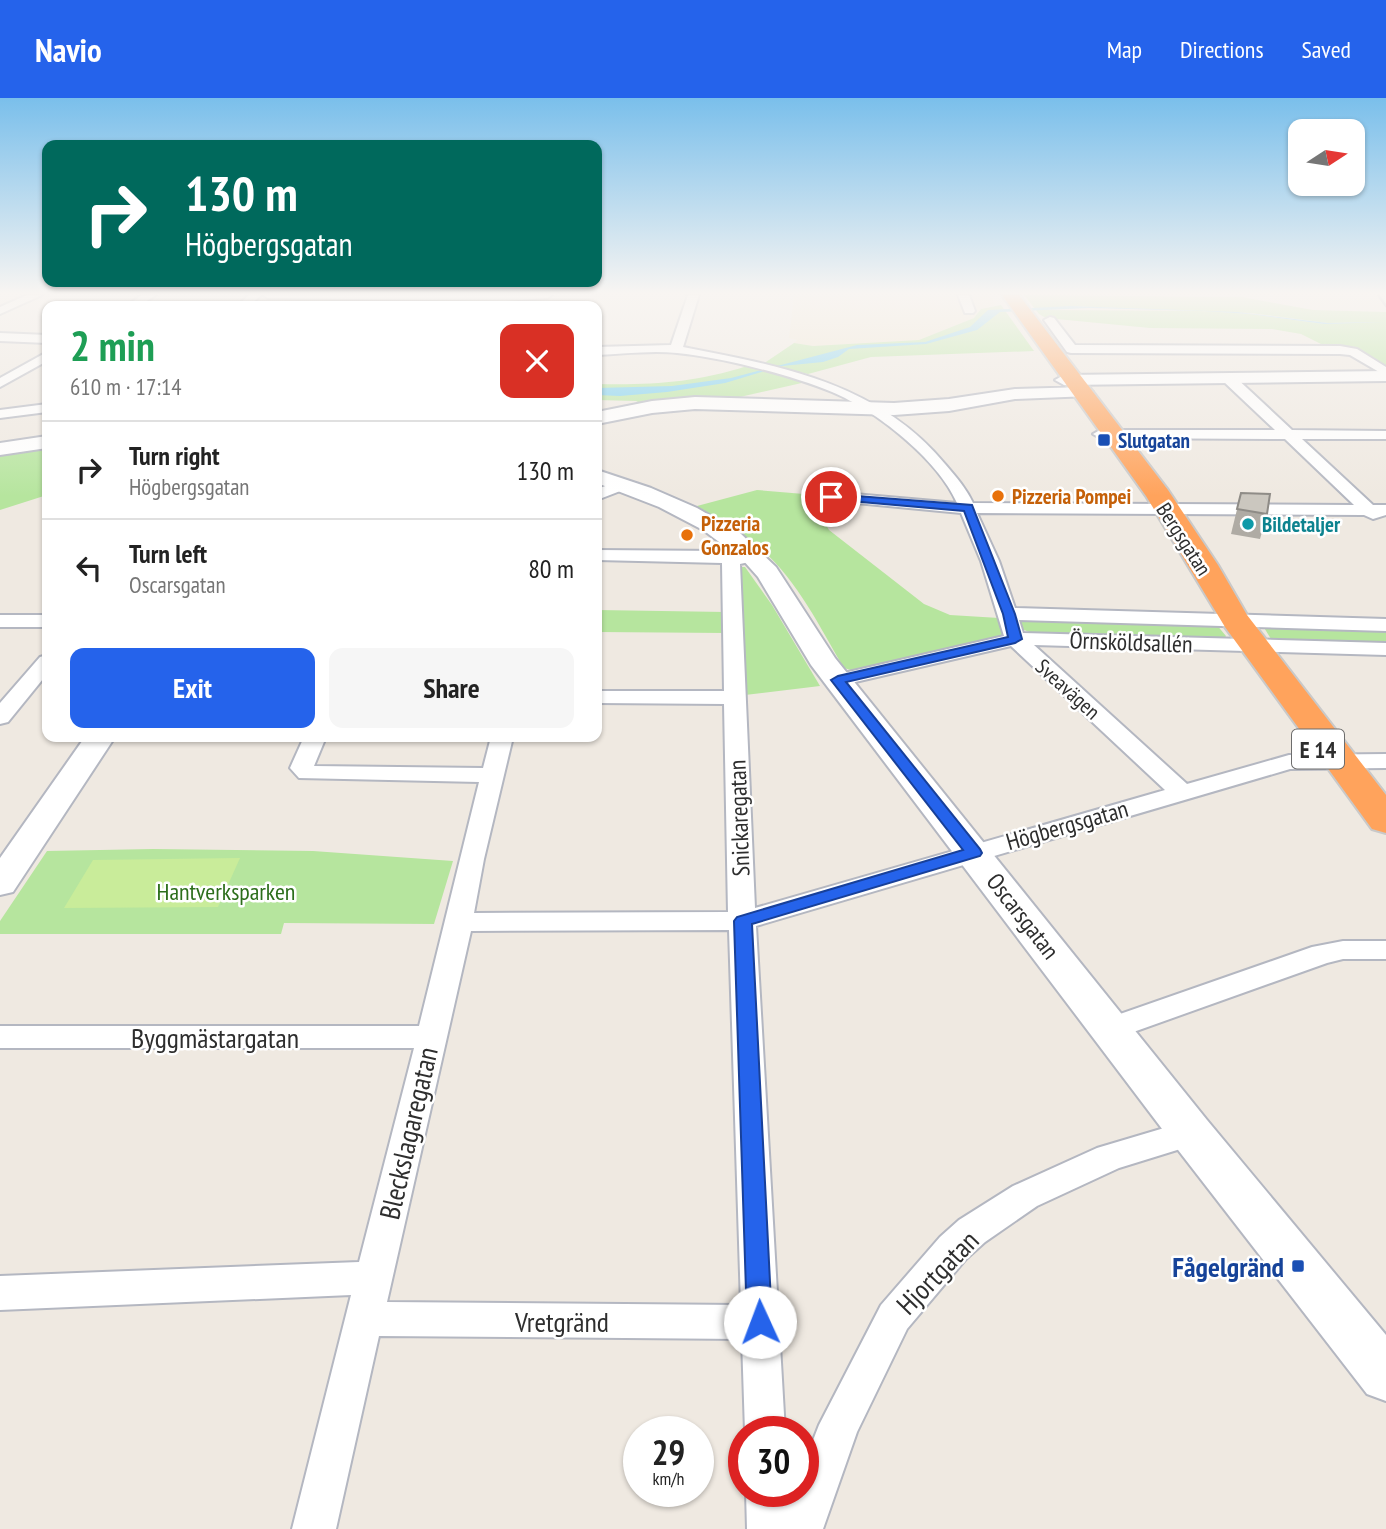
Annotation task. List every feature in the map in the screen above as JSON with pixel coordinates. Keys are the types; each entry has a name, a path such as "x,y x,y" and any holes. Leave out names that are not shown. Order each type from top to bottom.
{"highway":[{"name":"Bergsgatan","path":"1065,362 1074,386 1160,510 1190,566 1216,590 1281,693 1334,761 1386,821"},
{"name":"Bergsgatan","path":"1334,761 1386,849"}],"street":[{"path":"0,383 37,362"},
{"name":"Sveavägen","path":"741,362 785,372 837,389 875,409 933,457 960,492 968,508 1009,614 1015,639 1181,792"},
{"path":"1366,362 1386,374"},
{"path":"602,417 652,407 695,403 875,409 949,405 1074,386 1386,374"},
{"path":"1228,378 1386,527"},
{"path":"0,414 42,409"},
{"path":"1106,434 1386,435"},
{"path":"0,449 42,443"},
{"name":"Oscarsgatan","path":"605,485 667,502 724,534 742,559 782,593 807,639 838,680 1191,1133 1386,1376"},
{"path":"831,497 968,508 1386,510"},
{"path":"602,555 722,556 742,559"},
{"name":"Snickaregatan","path":"742,559 734,698 764,1416"},
{"name":"Örnsköldsallén","path":"1009,614 1245,633 1386,649"},
{"path":"0,621 42,621"},
{"name":"Örnsköldsallén","path":"838,680 1015,639 1245,633 1386,625"},
{"path":"0,717 42,667"},
{"path":"602,697 734,698"},
{"path":"0,884 97,742"},
{"path":"313,742 302,768 307,773 492,775"},
{"name":"Bleckslagaregatan","path":"314,1529 501,742"},
{"name":"Högbergsgatan","path":"460,922 743,921 1289,762 1386,761"},
{"path":"1111,1029 1321,954 1343,950 1386,950"},
{"name":"Byggmästargatan","path":"0,1037 431,1037"},
{"name":"Hjortgatan","path":"801,1529 839,1425 894,1317 953,1248 972,1231 1025,1196 1108,1158 1191,1133"},
{"path":"0,1293 374,1278"},
{"name":"Vretgränd","path":"365,1319 760,1322"},
{"path":"768,1507 769,1529"}],"green space":[{"path":"766,362 853,362 808,374 763,364"},
{"path":"747,366 806,382 731,399 644,405 636,401 602,400 602,384 672,382"},
{"path":"42,448 42,497 0,510 0,454"},
{"path":"757,490 804,494 811,499 829,530 924,604 950,615 999,618 1004,634 978,645 934,656 854,671 844,668 786,575 760,548 697,506"},
{"path":"740,567 745,567 772,605 820,686 745,695"},
{"path":"602,610 726,612 726,633 602,632"},
{"path":"1022,619 1216,624 1226,636 1224,639 1034,634 1022,629"},
{"path":"1263,626 1386,628 1386,645 1278,642 1271,639"},
{"name":"Hantverksparken","path":"47,851 313,851 453,861 434,924 284,923 281,934 0,934 0,921"},
{"path":"240,858 218,907 64,908 93,860"}],"water":[{"path":"793,362 824,362 782,366 725,383 667,392 602,395 602,388 672,386 731,378"}],"building":[{"path":"1241,493 1270,494 1267,514 1237,509"}],"place":[{"name":"Slutgatan","path":"1104,440"},
{"name":"Pizzeria Pompei","path":"998,496"},
{"name":"Bildetaljer","path":"1248,524"},
{"name":"Pizzeria Gonzalos","path":"687,535"},
{"name":"Fågelgränd","path":"1298,1266"}],"route":[{"path":"760,1322 743,921 974,853 838,680 1015,639 990,561 968,508 831,497"}]}
